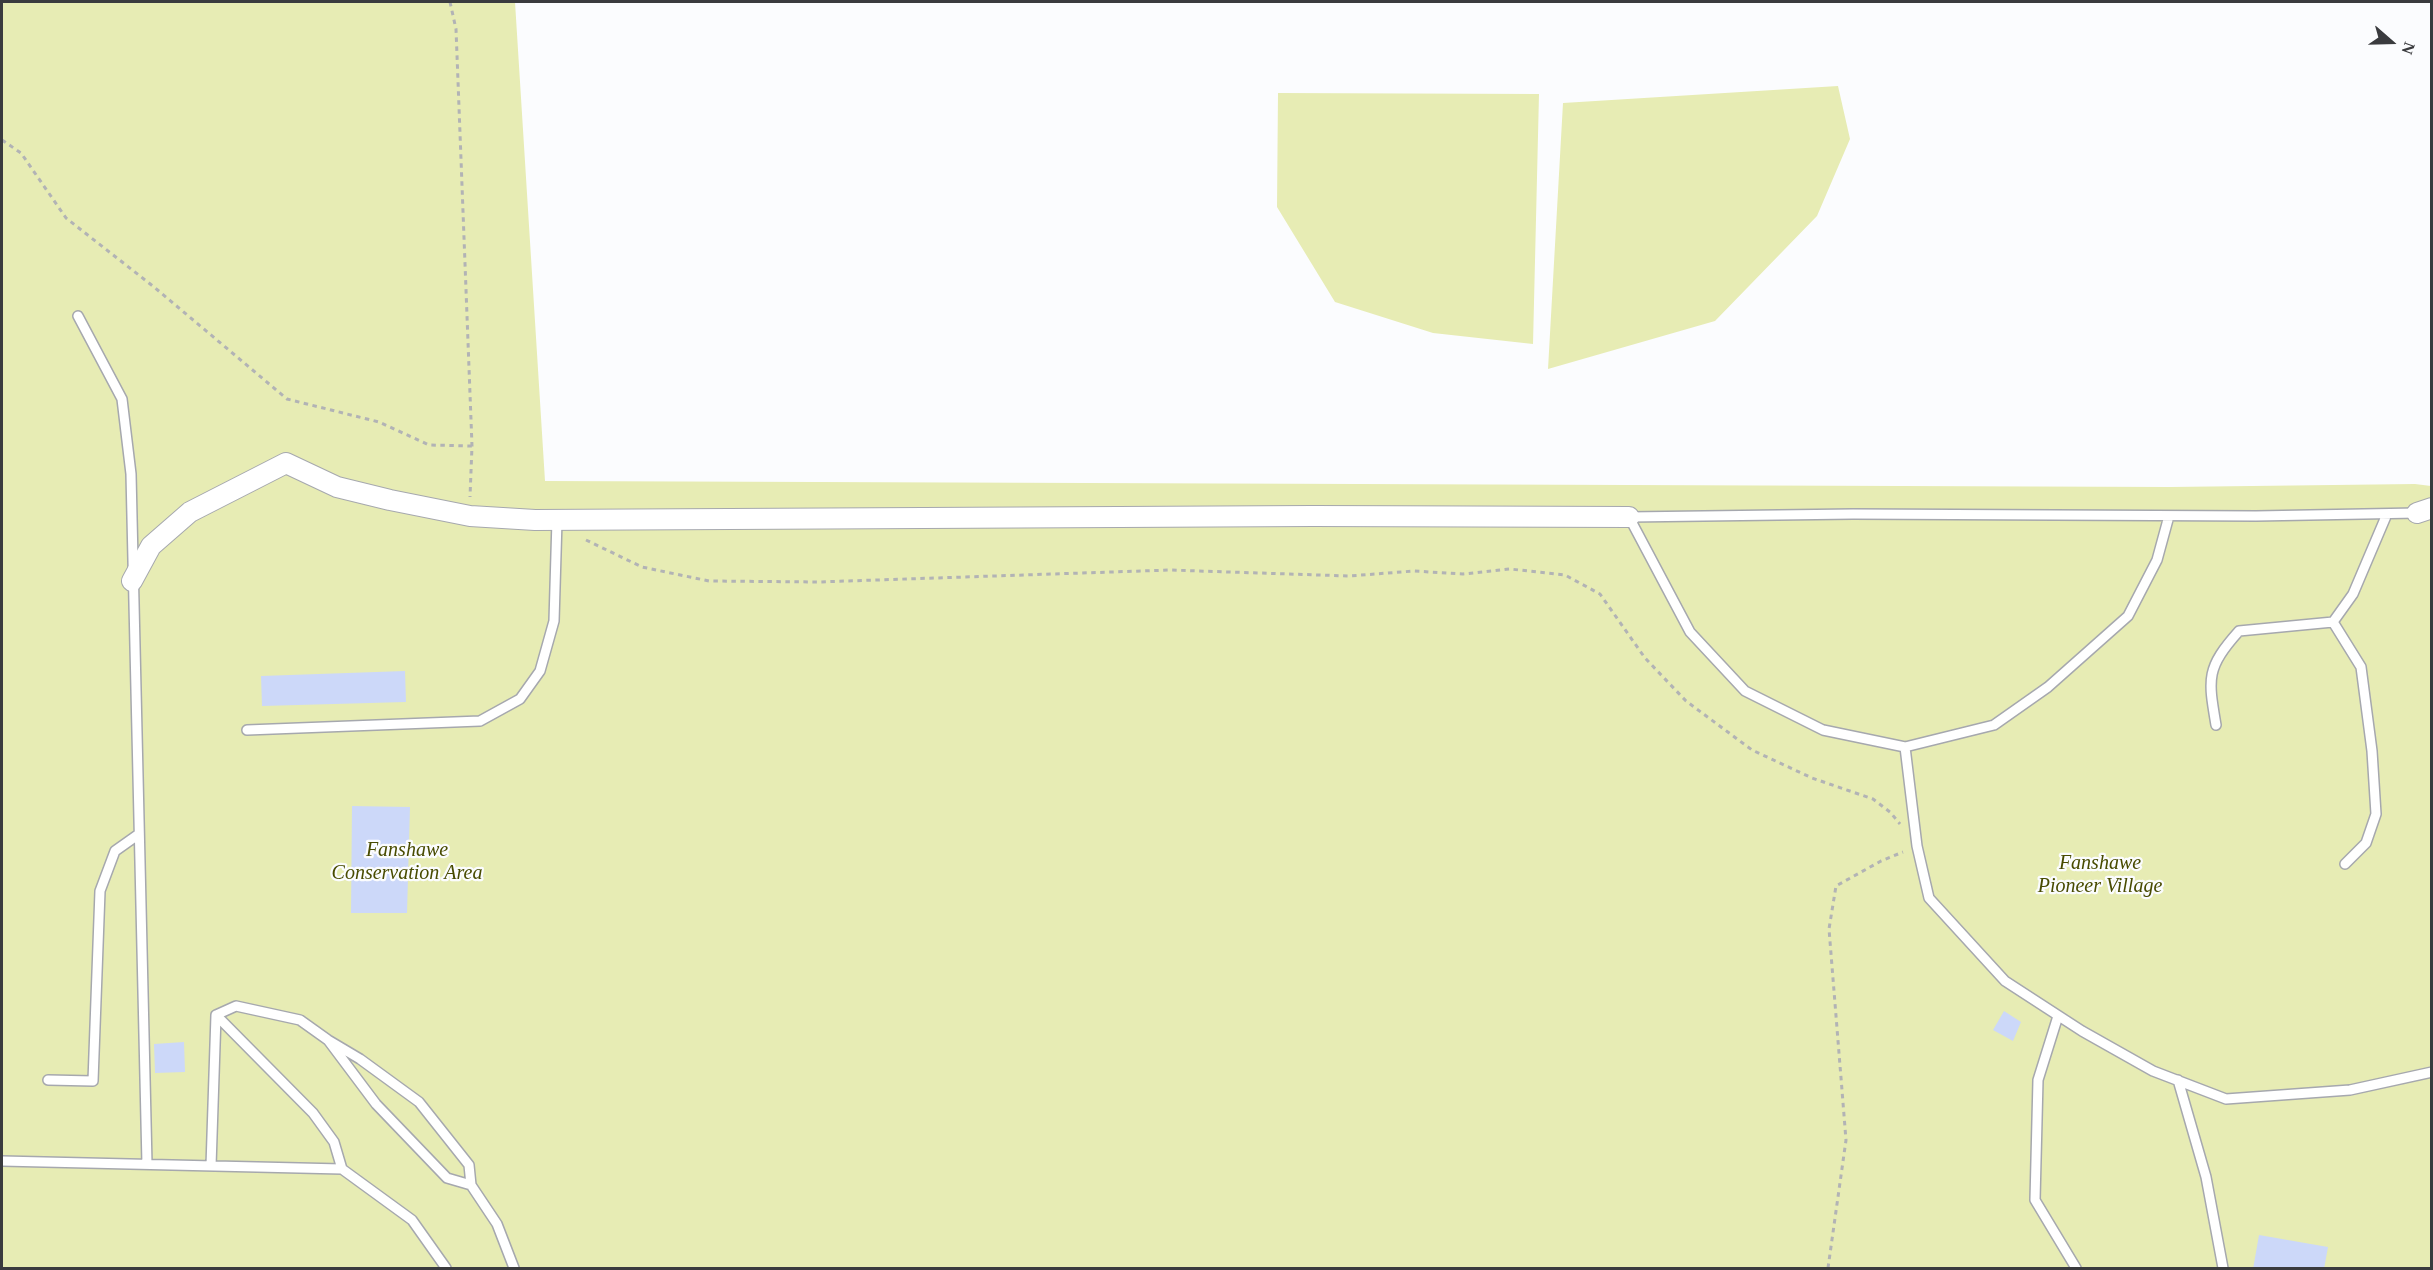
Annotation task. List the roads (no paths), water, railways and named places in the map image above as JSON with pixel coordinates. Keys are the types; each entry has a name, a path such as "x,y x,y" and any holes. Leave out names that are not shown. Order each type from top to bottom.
{"street":[{"path":"132,581 151,546 190,512 286,463 338,488 470,516 557,520 1313,516 1629,517"}],"lane":[{"path":"78,316 122,399 131,474 147,1164"},
{"path":"2169,516 2157,560 2128,616 2048,687 1994,725 1905,747 1823,730 1744,692 1690,632 1629,517 1854,514 2169,516 2387,514 2424,510"},
{"path":"2216,725 2209,686 2219,654 2239,631 2333,622 2354,594 2387,514"},
{"path":"247,730 480,721 520,699 540,671 554,621 557,520"},
{"path":"2333,622 2361,667 2372,751 2376,814 2366,843 2345,864"},
{"path":"1905,747 1917,846 1929,898 2005,981 2058,1016 2153,1071 2226,1099 2350,1090 2432,1072"},
{"path":"48,1080 93,1081 100,891 115,851 139,834"},
{"path":"216,1015 236,1006 300,1020 360,1059 419,1102 469,1165 471,1185 497,1224 514,1269"},
{"path":"211,1166 216,1015"},
{"path":"216,1015 313,1113 334,1142 342,1169"},
{"path":"2058,1016 2038,1080 2035,1200 2076,1269"},
{"path":"328,1040 376,1104 447,1178 471,1185"},
{"path":"2178,1080 2206,1177 2223,1269"},
{"path":"2,1161 342,1169 412,1220 446,1269"}],"park label":[{"name":"Fanshawe Conservation Area","path":"407,862"},
{"name":"Fanshawe Pioneer Village","path":"2100,876"}]}
